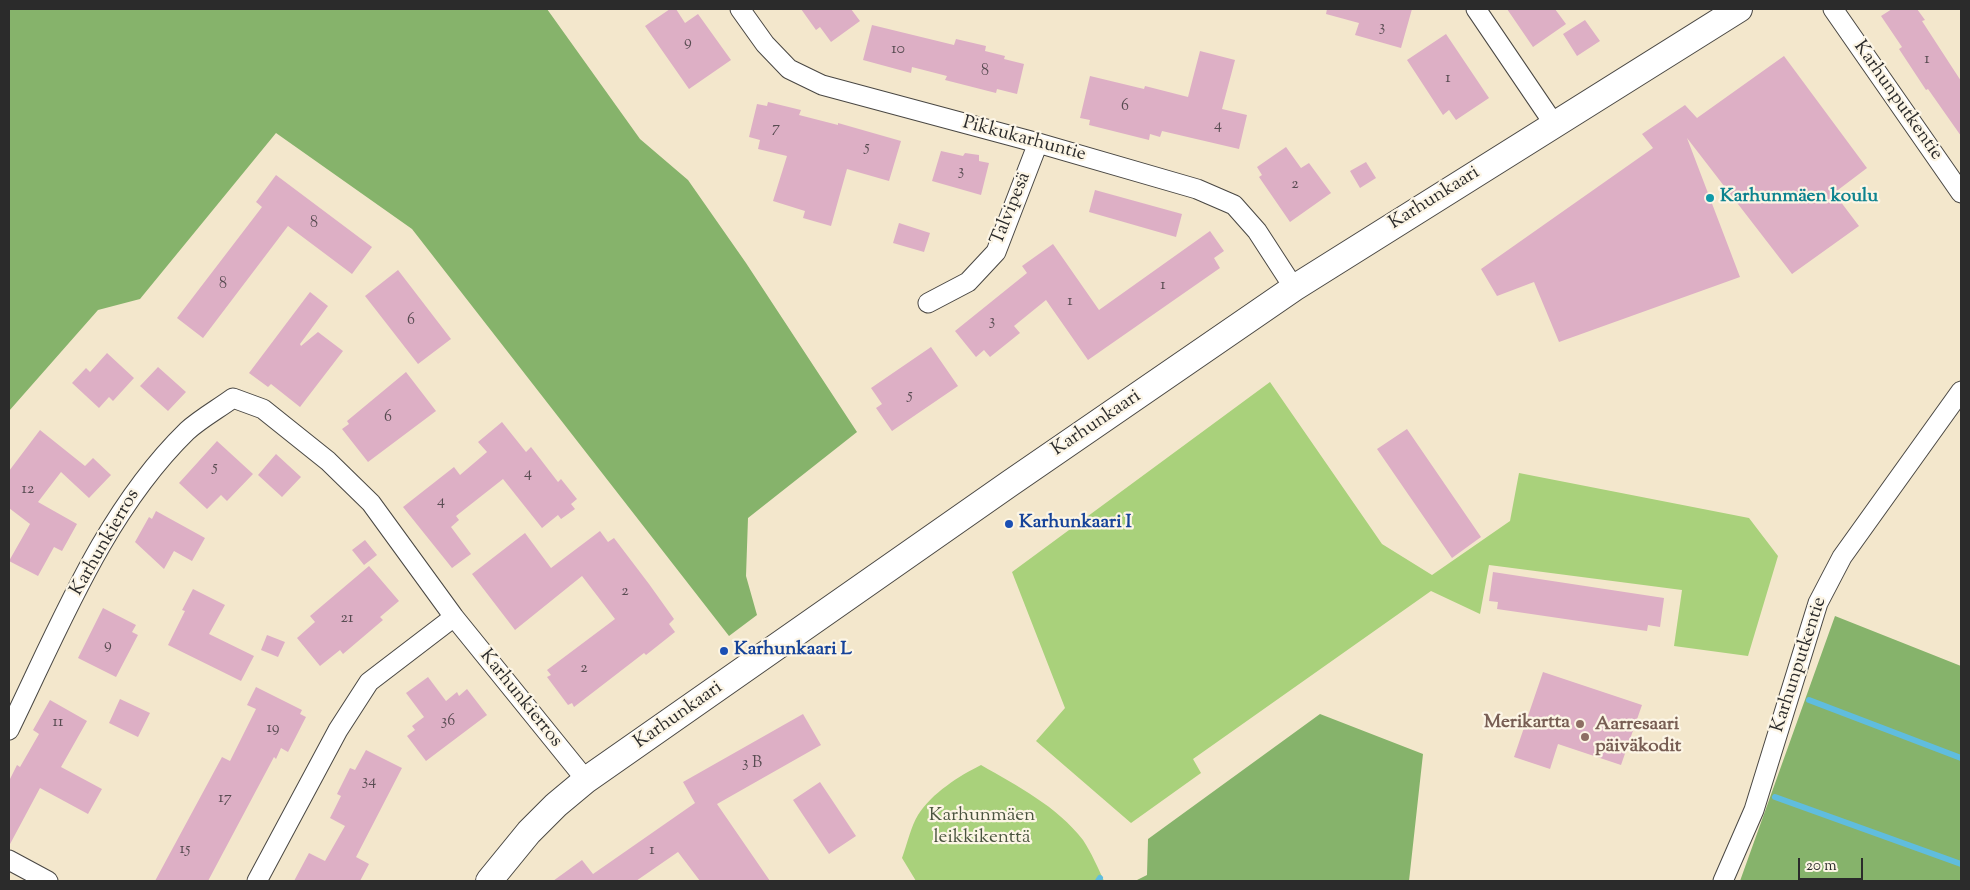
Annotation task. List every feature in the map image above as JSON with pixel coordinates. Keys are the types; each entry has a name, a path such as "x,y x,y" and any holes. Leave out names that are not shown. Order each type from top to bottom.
{"street":[{"name":"Pikkukarhuntie","path":"740,9 765,44 789,69 822,85 1038,143 1197,189 1234,205 1257,230 1294,288"},
{"path":"1476,9 1554,124"},
{"name":"Karhunkaari","path":"489,881 529,832 556,805 586,780 1294,288 1739,9"},
{"name":"Karhunputkentie","path":"1833,9 1961,193"},
{"name":"Talvipesä","path":"928,303 968,282 996,252 1038,143"},
{"name":"Karhunputkentie","path":"1723,881 1754,810 1818,603 1842,557 1961,391"},
{"name":"Karhunkierros","path":"9,730 102,542 142,481 188,430 233,398 263,408 328,461 371,503 454,617 586,780"},
{"path":"257,881 338,730 369,682 454,617"},
{"path":"9,860 48,881"}],"green space":[{"path":"9,9 547,9 640,139 688,180 746,263 857,432 748,518 746,576 757,615 729,636 412,229 276,133 140,299 98,310 9,411"},
{"path":"1270,382 1382,544 1432,575 1510,521 1519,473 1749,518 1778,556 1748,656 1674,646 1682,590 1489,565 1480,614 1431,591 1193,759 1201,773 1131,823 1036,741 1065,708 1012,572"},
{"path":"1835,616 1961,666 1961,881 1740,881"},
{"path":"1320,714 1423,754 1409,881 1135,881 1147,875 1148,839"},
{"name":"Karhunmäen leikkikenttä","path":"981,765 1036,798 1073,828 1092,855 1104,881 916,881 902,858 918,815 938,792"}],"building":[{"path":"670,9 676,9 685,23 698,14 731,60 689,89 645,26"},
{"path":"801,9 851,9 860,21 831,42 820,27 816,30"},
{"path":"1327,9 1412,9 1401,48 1355,35 1359,23 1326,14"},
{"path":"1507,9 1555,9 1566,24 1533,47"},
{"path":"1892,9 1917,9 1925,20 1922,21 1961,81 1961,136 1928,89 1926,90 1899,49 1902,47 1881,16"},
{"path":"1585,20 1600,41 1577,56 1563,34"},
{"path":"872,25 954,45 956,39 986,46 985,51 1005,56 1004,59 1024,64 1017,94 997,89 996,93 945,80 947,76 912,67 911,73 863,60"},
{"path":"1446,34 1489,98 1456,120 1449,110 1443,115 1407,60"},
{"path":"1200,51 1235,60 1222,109 1247,115 1239,149 1162,131 1160,137 1150,134 1149,140 1089,125 1090,120 1080,118 1090,76 1144,89 1145,86 1188,97"},
{"name":"Karhunmäen koulu","path":"1784,56 1867,168 1834,193 1859,226 1792,274 1687,138 1740,277 1559,342 1534,282 1497,296 1481,269 1653,148 1642,134 1685,105 1697,118"},
{"path":"768,102 801,110 799,115 838,125 838,123 901,141 889,181 847,169 831,226 803,218 805,211 773,201 787,156 758,149 760,140 749,137 757,104 767,106"},
{"path":"1286,147 1301,168 1309,163 1331,193 1290,222 1259,177 1262,175 1257,167"},
{"path":"941,151 963,156 965,153 979,155 979,161 989,163 981,195 932,181"},
{"path":"1366,162 1376,178 1360,188 1350,171"},
{"path":"276,175 372,247 352,274 288,226 203,338 177,318 262,207 256,202"},
{"path":"1095,190 1182,214 1176,237 1089,212"},
{"path":"899,223 930,233 924,252 893,243"},
{"path":"1210,231 1224,251 1214,258 1220,268 1088,360 1046,300 1014,326 1020,333 990,357 984,350 976,357 955,331 1027,273 1022,266 1053,244 1099,310"},
{"path":"398,270 451,339 418,364 365,296"},
{"path":"310,292 328,306 300,344 301,346 318,332 343,351 300,407 271,384 268,387 249,373"},
{"path":"931,347 958,386 892,431 876,408 882,404 871,388"},
{"path":"107,353 134,378 113,401 109,397 99,408 72,383 86,368 90,372"},
{"path":"158,367 186,392 168,411 140,386"},
{"path":"406,372 436,411 368,462 342,429 349,424 347,421"},
{"path":"502,422 526,452 531,447 558,482 561,479 577,499 571,504 575,509 561,519 558,515 542,528 503,479 456,516 459,520 451,527 471,554 452,568 403,507 454,467 460,475 487,452 478,442"},
{"path":"1407,429 1481,537 1452,558 1377,449"},
{"path":"40,430 85,466 93,458 111,475 89,498 61,472 38,502 77,524 62,551 54,547 38,576 9,561 30,524 9,508 9,471"},
{"path":"217,441 253,474 227,501 221,495 207,509 179,483"},
{"path":"276,454 301,477 282,497 258,475"},
{"path":"156,511 205,538 192,561 174,551 164,569 135,542 149,517 152,519"},
{"path":"600,531 608,542 614,538 649,584 674,619 669,624 675,632 646,655 644,653 574,707 572,703 568,705 547,677 551,675 547,670 615,619 582,576 515,630 472,574 525,533 551,568"},
{"path":"365,540 377,555 364,565 352,550"},
{"path":"369,566 399,601 380,617 383,620 343,654 340,650 320,666 297,638 315,622 310,616"},
{"path":"1493,572 1664,598 1660,627 1648,625 1647,631 1497,609 1498,602 1489,601"},
{"path":"193,589 225,605 209,634 254,656 241,681 168,645 185,611 182,610"},
{"path":"103,608 136,625 132,632 138,635 116,677 78,658"},
{"path":"267,635 285,642 278,657 261,650"},
{"name":"Merikartta","path":"1543,672 1642,705 1621,765 1558,744 1550,769 1514,757"},
{"path":"428,677 446,701 457,692 459,696 467,689 487,715 426,761 407,736 415,730 412,726 424,717 406,693"},
{"path":"256,687 302,710 300,714 306,717 288,752 281,748 276,759 274,757 208,881 155,881 222,757 230,761 256,709 247,705"},
{"path":"120,699 150,713 138,737 109,723"},
{"path":"50,700 87,721 61,767 102,789 88,814 40,788 9,846 9,781 17,765 20,767 39,734 33,730"},
{"path":"803,714 821,745 717,804 770,881 700,881 678,852 636,881 553,881 582,860 593,874 695,803 683,782"},
{"path":"366,750 402,768 356,857 369,864 360,881 294,881 309,853 325,861 345,826 330,818 341,796 337,794 350,768 355,770"},
{"path":"820,782 856,836 829,854 793,800"}],"waterway":[{"path":"1809,700 1961,758"},
{"path":"1775,797 1961,864"}],"place":[{"name":"Karhunmäen koulu","path":"1710,198"},
{"name":"Karhunkaari I","path":"1009,524"},
{"name":"Karhunkaari L","path":"724,651"},
{"name":"Merikartta","path":"1580,724"},
{"name":"Aarresaari päiväkodit","path":"1585,737"}]}
